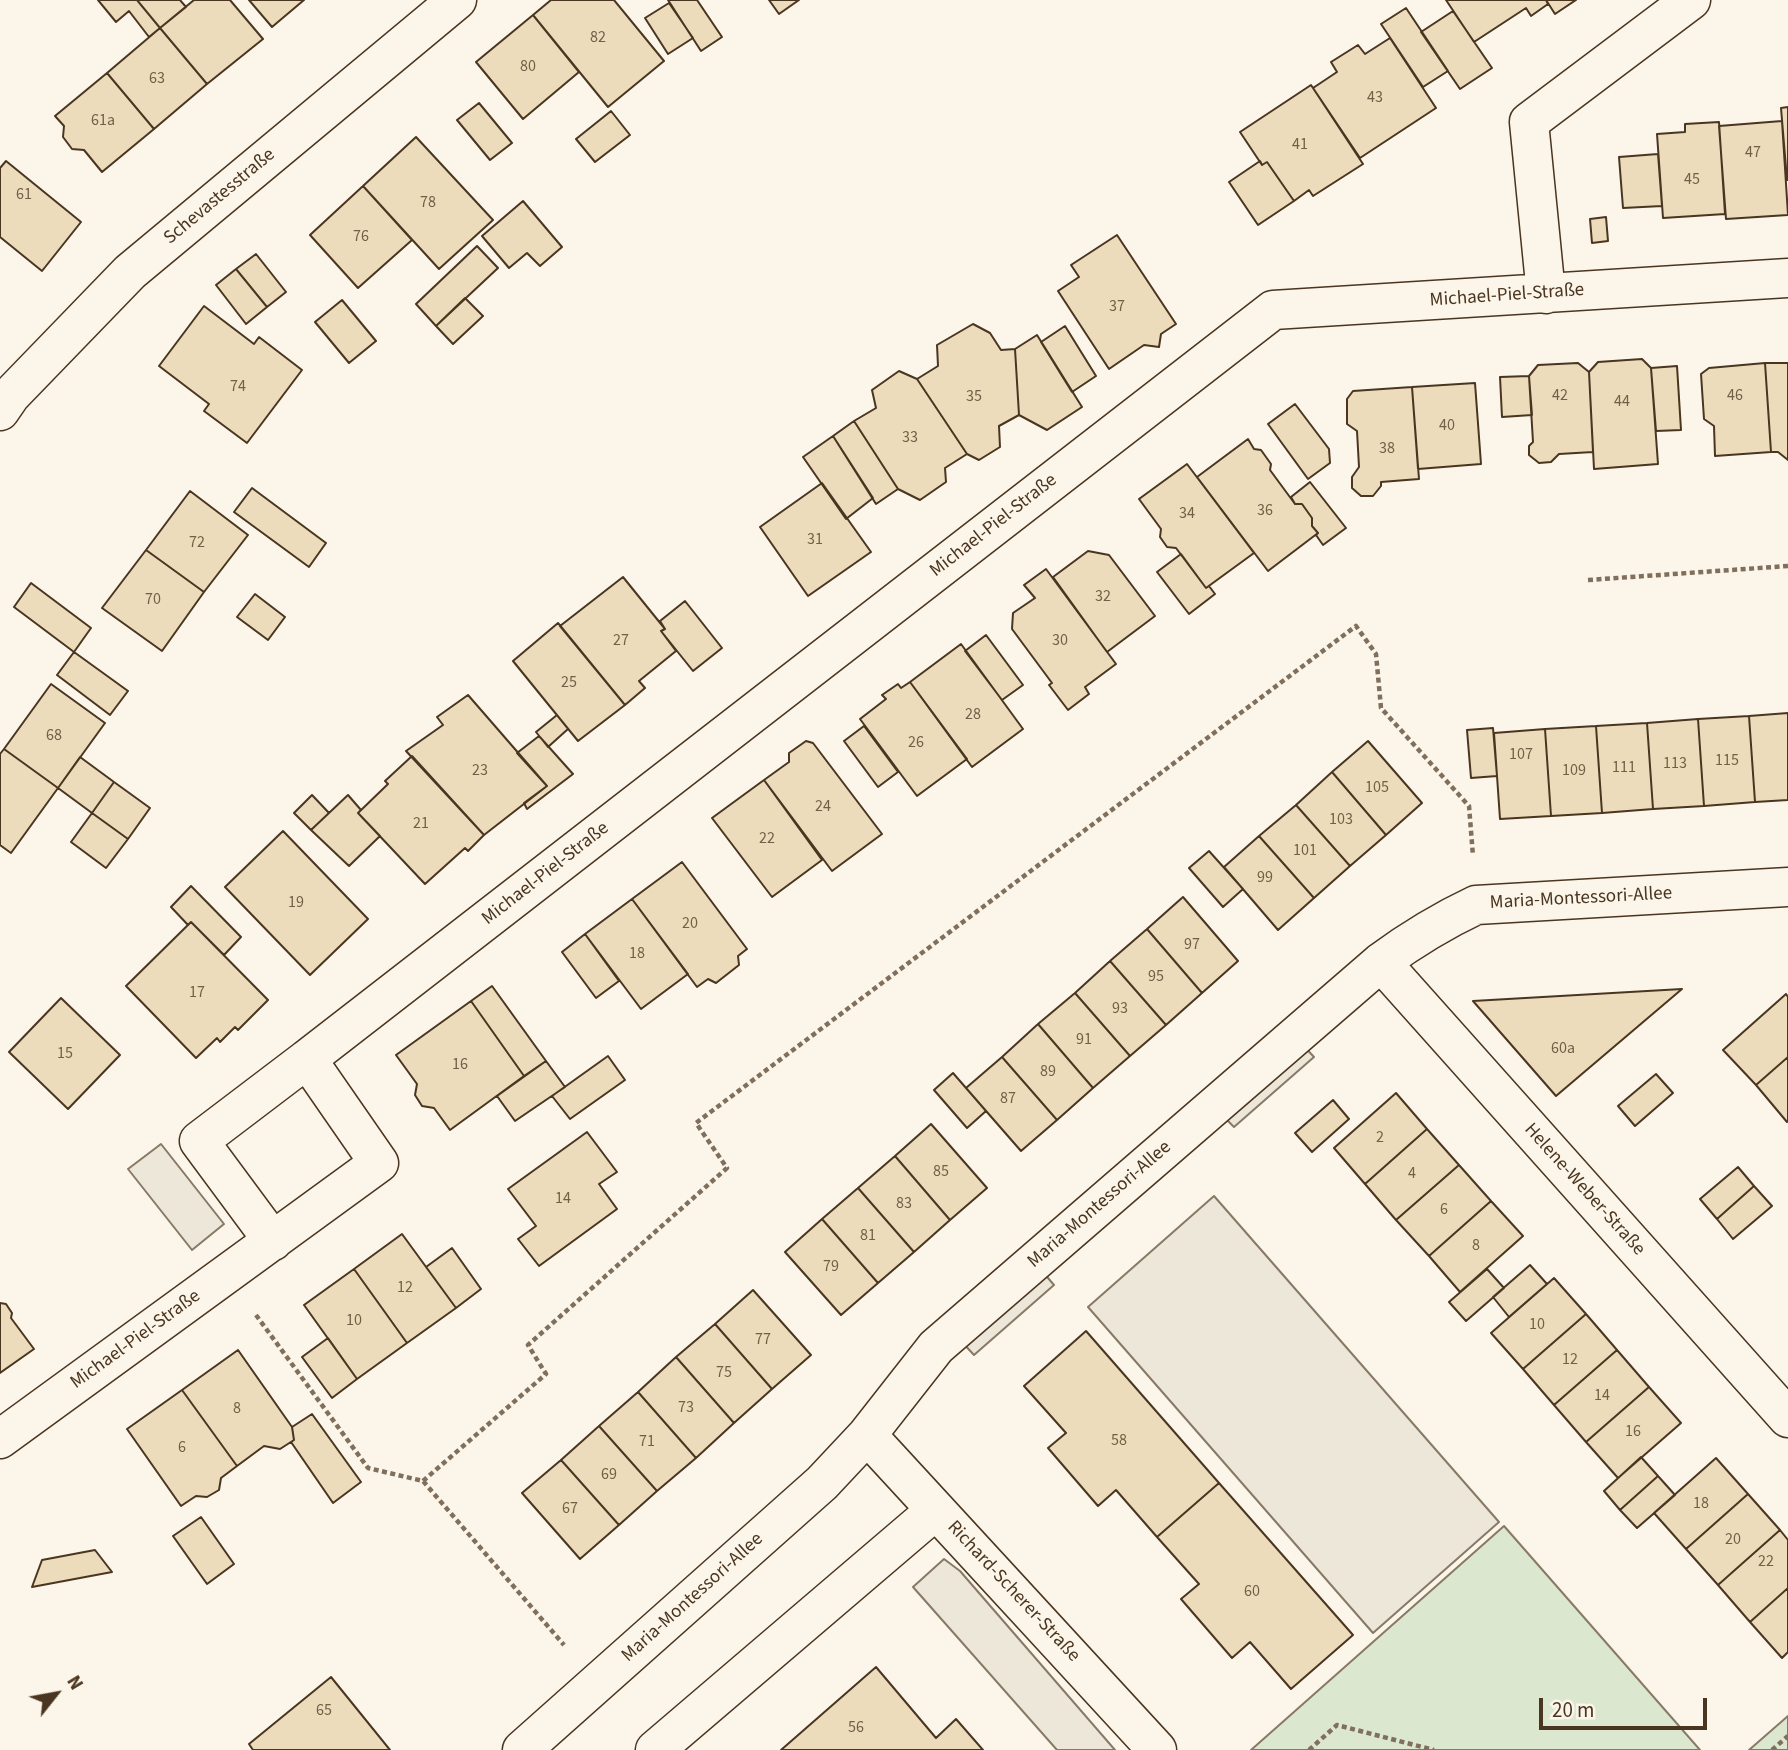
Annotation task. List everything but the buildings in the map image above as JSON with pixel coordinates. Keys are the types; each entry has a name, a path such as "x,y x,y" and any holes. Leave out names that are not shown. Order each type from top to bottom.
{"street":[{"name":"Schevastesstraße","path":"0,411 11,395 130,272 457,0"},
{"path":"1546,294 1530,122 1691,0"},
{"name":"Michael-Piel-Straße","path":"272,1241 200,1141 1272,310 1788,278"},
{"name":"Maria-Montessori-Allee","path":"522,1750 822,1483 867,1435 936,1347 1381,962 1446,919 1476,905 1788,887"},
{"name":"Helene-Weber-Straße","path":"1381,962 1788,1418"},
{"name":"Michael-Piel-Straße","path":"0,1440 379,1163 307,1059"},
{"name":"Richard-Scherer-Straße","path":"867,1435 1157,1750"},
{"path":"655,1750 936,1510"}],"path":[{"path":"1588,580 1788,566"},
{"path":"423,1481 546,1374 528,1345 727,1168 696,1123 1356,626 1376,654 1381,708 1469,806 1476,905"},
{"path":"226,1275 368,1468 423,1481 598,1684"},
{"path":"1308,1750 1337,1725 1434,1750"},
{"path":"1772,1750 1788,1736"}],"green space":[{"path":"1504,1526 1700,1750 1251,1750"},
{"path":"1788,1716 1788,1750 1749,1750"}],"shaded area":[{"path":"1301,1043 1314,1057 1234,1127 1221,1114"},
{"path":"161,1144 224,1224 192,1250 128,1169"},
{"path":"1214,1196 1499,1522 1373,1633 1088,1307"},
{"path":"1042,1271 1054,1285 974,1355 962,1342"},
{"path":"944,1559 960,1571 1115,1750 1057,1750 913,1587"}]}
